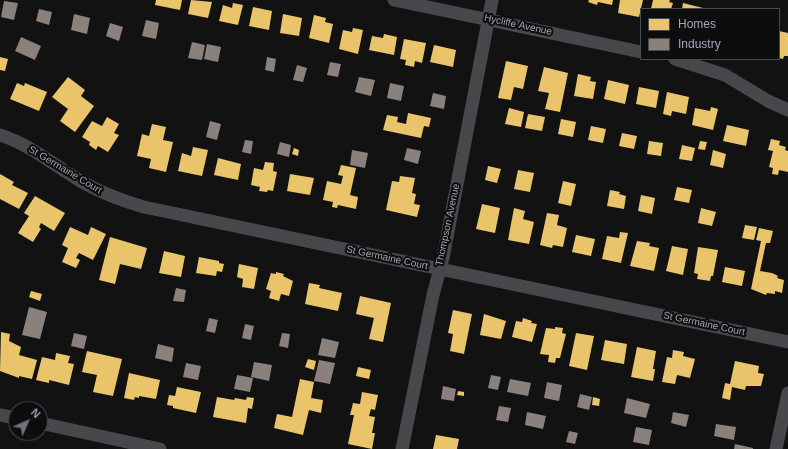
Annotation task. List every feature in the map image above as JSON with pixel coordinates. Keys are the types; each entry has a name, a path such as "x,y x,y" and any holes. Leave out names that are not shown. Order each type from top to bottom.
{"street":[{"name":"Hycliffe Avenue","path":"394,0 640,52"},
{"name":"Thompson Avenue","path":"402,449 440,269 492,0"},
{"path":"678,60 725,75 788,110"},
{"name":"St Germaine Court","path":"0,135 32,149 82,182 115,198 139,206 788,342"},
{"path":"776,449 788,393"},
{"path":"48,425 160,449"}],"building: Homes":[{"path":"156,0 182,0 180,10 155,5"},
{"path":"191,0 212,2 208,18 188,14"},
{"path":"589,0 613,0 612,5 598,2 597,5 588,2"},
{"path":"620,0 643,0 639,17 618,13"},
{"path":"653,0 670,0 669,2 673,3 671,8 651,8"},
{"path":"233,3 243,5 238,25 219,21 223,5 232,8"},
{"path":"683,3 703,8 682,8"},
{"path":"253,7 272,11 269,30 249,26"},
{"path":"283,14 302,18 299,36 280,33"},
{"path":"314,15 326,18 325,22 333,24 329,43 309,38"},
{"path":"353,28 363,30 358,54 339,49 343,30 352,32"},
{"path":"780,31 788,33 788,56 784,56 783,59 780,58"},
{"path":"384,34 397,37 394,55 369,50 372,36 383,38"},
{"path":"404,39 426,43 422,63 415,61 414,67 405,65 406,60 400,59"},
{"path":"434,45 456,50 453,67 430,62"},
{"path":"0,57 8,59 5,71 0,70"},
{"path":"506,61 528,66 523,89 514,87 511,100 498,98"},
{"path":"544,67 568,73 560,112 545,109 549,93 538,91"},
{"path":"578,74 591,77 590,81 596,82 593,99 574,96"},
{"path":"68,77 85,90 81,96 94,106 75,132 60,121 68,109 52,97"},
{"path":"608,80 629,85 625,104 604,99"},
{"path":"17,83 24,86 25,83 47,92 39,111 10,99"},
{"path":"639,87 659,91 656,108 636,104"},
{"path":"667,92 689,97 686,114 672,111 671,116 663,114"},
{"path":"711,107 718,109 713,130 692,125 695,108 710,111"},
{"path":"509,108 524,112 521,127 505,124"},
{"path":"408,113 431,118 429,127 424,126 421,138 383,130 387,115 398,117 397,122 406,124"},
{"path":"528,114 545,117 542,131 525,128"},
{"path":"107,117 119,124 114,133 119,135 108,152 98,146 96,150 89,145 90,142 82,137 92,121 102,126"},
{"path":"561,119 576,122 573,137 558,134"},
{"path":"152,124 166,127 163,140 173,142 166,172 149,168 151,159 137,156 142,134 149,136"},
{"path":"727,125 749,130 746,146 723,141"},
{"path":"591,126 606,129 603,143 588,140"},
{"path":"622,133 637,136 634,149 619,146"},
{"path":"771,139 780,141 779,145 786,147 785,150 788,151 788,172 779,170 778,175 772,174 773,168 769,167 773,151 768,150"},
{"path":"649,141 663,143 661,156 647,154"},
{"path":"700,141 707,142 705,150 698,149"},
{"path":"682,145 695,148 692,161 679,159"},
{"path":"193,147 208,150 202,176 178,171 182,153 191,156"},
{"path":"294,148 299,150 298,156 292,154"},
{"path":"713,150 726,154 723,168 710,165"},
{"path":"218,158 241,164 238,180 214,175"},
{"path":"265,162 274,163 273,171 277,172 273,191 259,191 260,187 251,185 254,168 263,170"},
{"path":"341,165 356,168 350,195 358,197 356,209 338,205 337,208 332,207 333,202 323,200 327,181 341,184 343,176 338,175"},
{"path":"488,166 501,169 497,183 485,180"},
{"path":"518,170 534,173 530,192 514,189"},
{"path":"0,174 14,182 12,185 28,193 19,209 0,199"},
{"path":"290,174 314,178 310,195 287,191"},
{"path":"400,176 415,178 412,193 416,194 414,204 420,205 417,217 386,210 392,181 399,182"},
{"path":"563,181 576,184 571,206 558,203"},
{"path":"677,187 692,190 689,203 674,200"},
{"path":"610,190 620,192 619,194 626,196 624,209 607,206"},
{"path":"641,195 655,198 652,214 638,211"},
{"path":"35,196 65,213 54,231 41,223 39,227 41,229 33,242 18,233 29,216 24,213"},
{"path":"482,204 500,208 495,233 476,229"},
{"path":"514,208 525,211 523,219 534,222 529,244 508,240"},
{"path":"701,208 716,212 712,226 698,223"},
{"path":"547,213 559,215 557,225 567,228 563,247 553,245 552,248 540,245"},
{"path":"745,225 757,227 754,240 742,238"},
{"path":"70,227 88,235 91,227 106,234 93,260 79,253 76,258 80,260 76,268 62,262 68,248 62,245"},
{"path":"759,228 773,231 770,243 766,243 760,271 772,273 778,276 777,278 784,280 782,293 775,291 775,294 767,293 766,295 751,289 761,241 756,240"},
{"path":"620,232 628,233 621,263 602,259 607,236 619,238"},
{"path":"576,235 595,239 591,256 572,252"},
{"path":"110,237 147,248 141,269 120,264 115,284 99,280"},
{"path":"637,241 650,243 649,246 659,248 654,271 630,266"},
{"path":"672,246 688,249 683,275 666,271"},
{"path":"698,247 718,250 713,276 711,276 710,281 697,279 698,274 694,273"},
{"path":"164,251 185,256 181,277 159,273"},
{"path":"199,257 219,261 219,263 224,264 222,272 217,271 216,276 196,273"},
{"path":"239,264 258,268 254,289 242,287 243,279 237,277"},
{"path":"725,267 745,271 742,286 722,282"},
{"path":"276,272 284,274 283,276 293,281 289,296 281,294 279,301 269,298 271,291 266,289 271,273 276,274"},
{"path":"309,283 320,285 319,288 342,293 338,311 305,304"},
{"path":"31,291 42,294 40,301 29,297"},
{"path":"360,296 391,303 383,342 369,339 374,318 356,314"},
{"path":"453,310 472,314 464,354 450,351 453,334 448,333"},
{"path":"484,314 506,321 501,339 480,335"},
{"path":"523,318 532,321 531,323 537,324 532,342 512,337 516,321 522,322"},
{"path":"555,327 563,328 562,333 566,334 560,358 556,358 555,363 548,362 549,355 540,354 546,328 555,329"},
{"path":"1,332 10,334 9,341 21,347 19,355 37,360 32,379 19,376 19,378 0,371"},
{"path":"576,333 594,336 587,370 569,366"},
{"path":"605,340 627,344 624,364 601,360"},
{"path":"637,347 656,351 653,381 631,377"},
{"path":"673,350 684,352 683,356 695,359 690,378 677,375 675,384 662,382 667,357 672,358"},
{"path":"87,351 122,359 113,396 93,392 97,375 82,372"},
{"path":"56,353 70,356 68,363 74,364 69,385 49,380 49,383 36,380 42,357 55,360"},
{"path":"308,359 316,361 314,370 305,367"},
{"path":"735,361 759,366 758,373 764,374 761,386 746,386 745,390 732,387 730,400 722,398 725,383 730,384"},
{"path":"358,367 371,370 369,379 356,376"},
{"path":"129,373 160,380 156,399 139,396 139,398 135,397 134,400 124,398"},
{"path":"300,379 314,382 311,398 323,400 321,413 309,410 303,435 274,428 277,414 292,417"},
{"path":"177,387 201,392 196,413 173,408 173,406 167,405 169,395 175,396"},
{"path":"458,391 464,392 464,396 457,395"},
{"path":"362,392 378,395 375,410 371,409 369,416 375,417 372,433 375,433 372,449 348,444 354,415 350,415 353,403 360,404"},
{"path":"217,397 234,400 235,398 246,400 247,397 254,398 252,409 248,408 246,423 213,417"},
{"path":"593,397 600,399 599,406 592,405"},
{"path":"436,435 459,439 457,449 433,449"}],"building: Industry":[{"path":"4,1 18,3 14,20 1,17"},
{"path":"39,9 52,12 49,25 36,21"},
{"path":"74,14 90,18 87,34 71,30"},
{"path":"146,20 159,23 156,39 142,36"},
{"path":"110,23 123,27 119,41 106,36"},
{"path":"21,37 41,46 35,60 15,51"},
{"path":"192,42 205,45 202,60 188,58"},
{"path":"207,44 221,47 218,62 204,59"},
{"path":"267,57 276,59 274,72 265,70"},
{"path":"330,62 341,64 338,77 327,75"},
{"path":"297,65 307,68 303,82 293,80"},
{"path":"359,77 375,80 371,96 355,92"},
{"path":"390,83 404,86 401,101 387,98"},
{"path":"433,93 446,96 444,109 430,106"},
{"path":"210,121 221,124 217,140 206,137"},
{"path":"245,140 253,141 251,154 242,152"},
{"path":"280,142 291,145 289,157 277,154"},
{"path":"407,148 421,151 418,164 404,160"},
{"path":"352,150 368,153 365,168 350,165"},
{"path":"176,288 186,290 184,302 173,301"},
{"path":"29,307 47,312 40,339 22,335"},
{"path":"209,318 218,320 215,333 206,331"},
{"path":"245,324 254,326 251,340 242,338"},
{"path":"74,333 87,336 84,349 71,346"},
{"path":"282,333 290,334 288,348 279,346"},
{"path":"322,338 339,342 335,358 318,355"},
{"path":"158,344 174,348 172,362 155,358"},
{"path":"319,360 335,363 330,384 314,381"},
{"path":"254,362 272,365 269,381 251,377"},
{"path":"186,363 201,366 198,380 183,377"},
{"path":"237,375 253,378 250,392 234,389"},
{"path":"491,375 501,377 498,390 488,388"},
{"path":"510,379 531,383 528,396 507,392"},
{"path":"547,382 562,385 559,401 544,398"},
{"path":"443,386 456,389 454,401 441,399"},
{"path":"580,394 592,397 589,410 577,407"},
{"path":"627,398 650,404 646,418 624,413"},
{"path":"499,406 511,408 508,422 496,420"},
{"path":"527,412 546,416 543,429 525,425"},
{"path":"673,412 689,415 686,427 671,423"},
{"path":"716,424 736,427 734,440 714,436"},
{"path":"636,427 652,430 649,445 633,442"},
{"path":"569,431 578,433 575,444 566,442"},
{"path":"735,444 753,448 753,449 734,449"}]}
